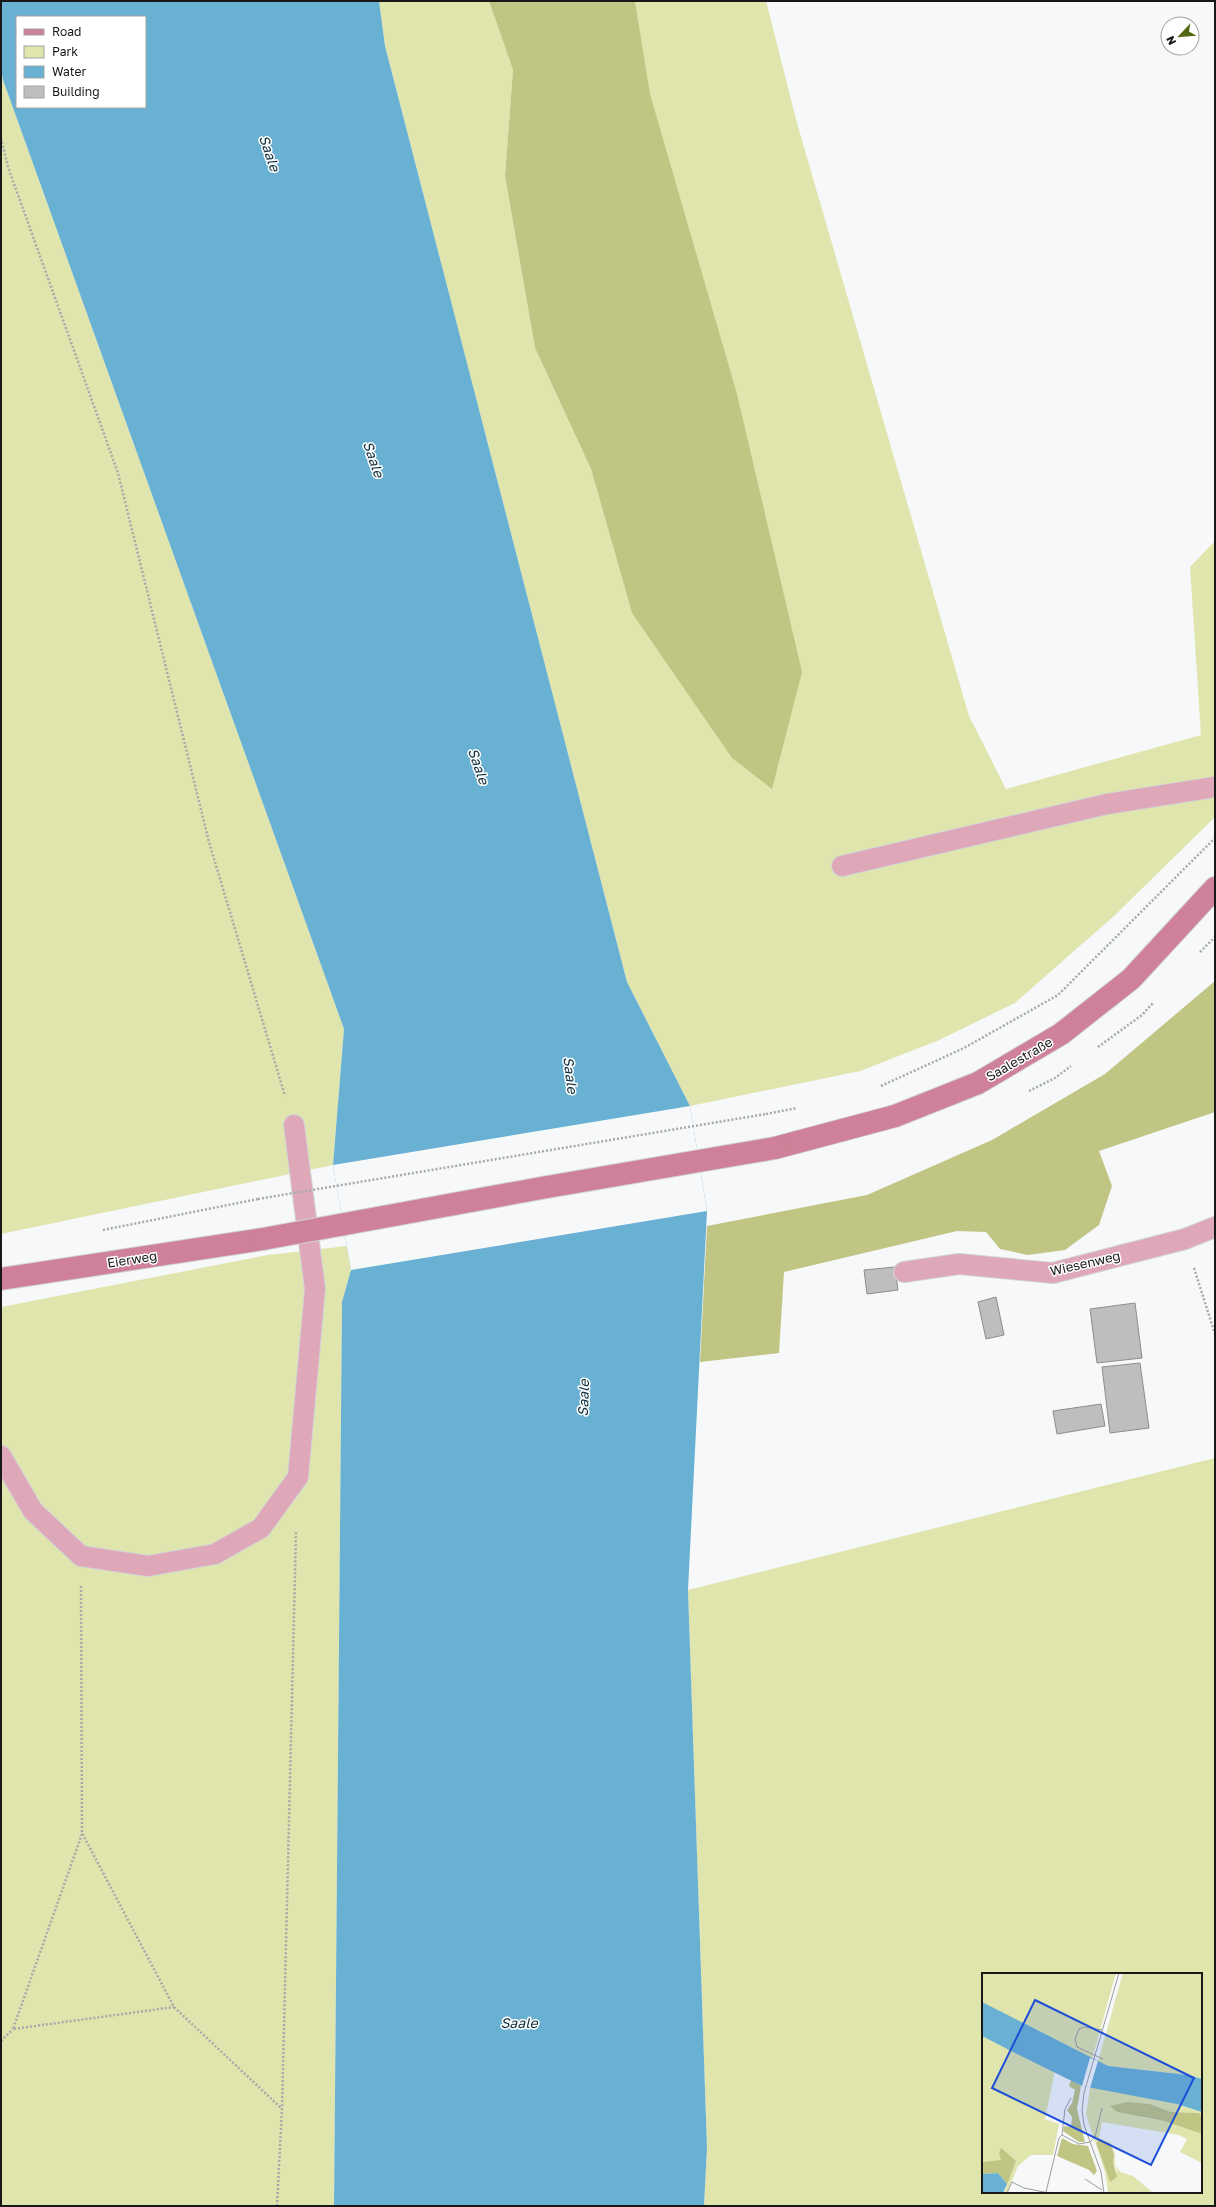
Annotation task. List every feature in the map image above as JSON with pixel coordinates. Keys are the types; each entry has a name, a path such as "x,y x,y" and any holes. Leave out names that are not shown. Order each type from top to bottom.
{"street":[{"name":"Saalestraße","path":"263,1239 547,1187 775,1148 895,1116 978,1083 1061,1034 1130,978 1215,888"},
{"name":"Eierweg","path":"1,1278 263,1239"}],"lane":[{"path":"842,866 1107,804 1215,787"},
{"path":"1,1456 33,1511 81,1556 148,1566 215,1554 261,1528 298,1477 315,1289 294,1125"},
{"name":"Wiesenweg","path":"904,1272 959,1264 1053,1273 1185,1239 1215,1227"}],"path":[{"path":"1,138 8,167 118,473 208,842 294,1125"},
{"path":"874,1089 964,1048 1058,995 1215,838"},
{"path":"102,1230 258,1199 802,1107"},
{"path":"1185,1239 1215,1334"},
{"path":"277,2206 282,2109 297,1524"},
{"path":"1,2041 13,2029 82,1833 81,1556"},
{"path":"82,1833 174,2007 282,2109"},
{"path":"13,2029 174,2007"}],"green space":[{"path":"379,1 489,1 513,70 505,176 535,348 591,469 632,613 649,94 635,1 766,1 797,123 969,716 1006,789 1201,735 1190,567 1215,541 1215,817 1115,915 1015,1003 937,1041 860,1071 690,1106 627,982 385,46"},
{"path":"489,1 635,1 650,94 737,394 802,672 772,789 732,758 632,613 591,469 535,348 505,176 513,70"},
{"path":"1,69 3,80 344,1029 333,1165 1,1234"},
{"path":"1215,981 1215,1112 1099,1151 1112,1186 1099,1225 1065,1250 1028,1255 1000,1249 986,1232 957,1231 784,1272 779,1353 700,1362 707,1226 867,1195 992,1140 1105,1074"},
{"path":"347,1246 351,1270 342,1302 334,2206 1,2206 1,1307 268,1255"},
{"path":"1215,1458 1215,2206 704,2206 707,2148 688,1590"}],"water":[{"name":"Saale","path":"1,1 379,1 385,46 627,982 690,1106 707,1211 688,1590 707,2148 704,2206 334,2206 342,1302 351,1270 333,1165 344,1029 3,80 1,69"}],"pier":[{"path":"690,1106 707,1211 351,1270 333,1165"}],"building":[{"path":"895,1267 898,1290 867,1294 864,1270"},
{"path":"996,1297 1004,1335 986,1339 978,1302"},
{"path":"1135,1303 1142,1358 1097,1363 1090,1309"},
{"path":"1140,1363 1149,1428 1110,1433 1102,1367"},
{"path":"1101,1404 1105,1426 1057,1434 1053,1411"}]}
